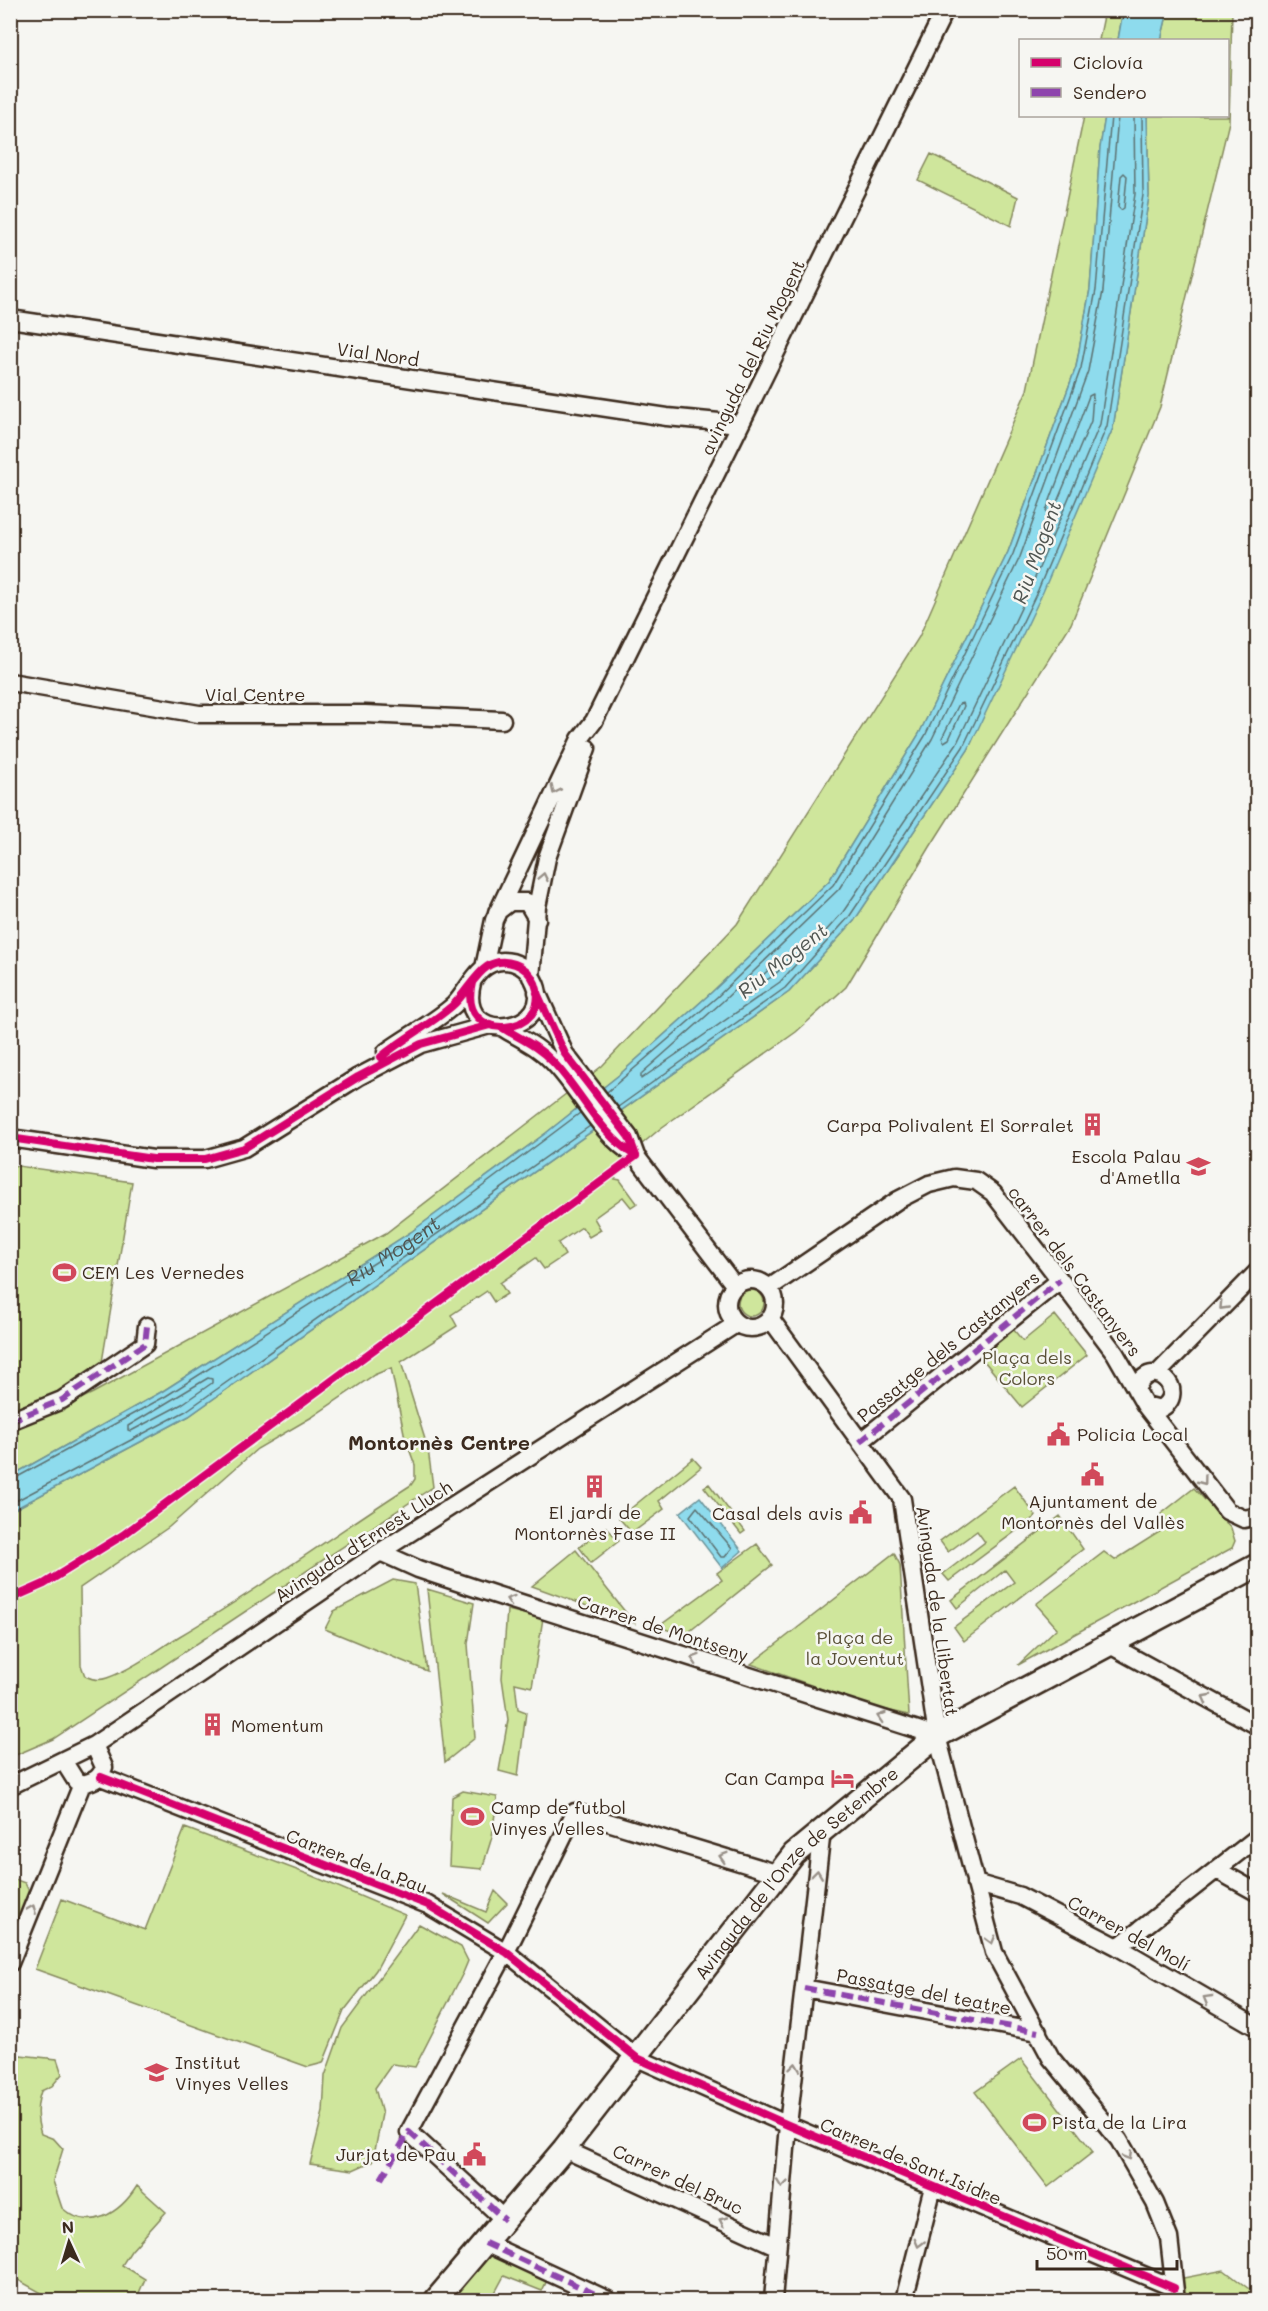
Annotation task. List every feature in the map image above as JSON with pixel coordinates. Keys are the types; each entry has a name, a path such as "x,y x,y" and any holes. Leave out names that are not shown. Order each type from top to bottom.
{"street":[{"name":"avinguda del Riu Mogent","path":"484,968 485,950 497,912 580,739 594,721 945,10"},
{"name":"Vial Nord","path":"10,319 667,417 740,424"},
{"name":"Vial Centre","path":"10,681 199,714 364,714 502,720"},
{"name":"avinguda del Riu Mogent","path":"534,984 537,920 548,858 569,791 591,737 594,721"},
{"path":"497,912 510,902 527,902 537,920"},
{"path":"358,1077 388,1051 454,1005 484,968 506,961 520,966 534,984 559,1058 618,1145 636,1156 735,1286"},
{"path":"472,982 471,1004 479,1017 559,1058"},
{"path":"10,1138 153,1159 205,1159 244,1148 358,1077 421,1044 496,1026 512,1027 528,1017 536,1000 534,984"},
{"name":"carrer dels Castanyers","path":"769,1288 898,1200 929,1184 954,1178 976,1180 993,1193 1060,1280 1115,1353 1136,1390"},
{"path":"1257,1271 1153,1374 1140,1379 1136,1390 1145,1405 1227,1511 1244,1520 1257,1516"},
{"path":"749,1280 769,1288 775,1303 770,1318 754,1328 736,1324 729,1315 726,1305 728,1294 735,1286 749,1280"},
{"name":"Passatge dels Castanyers","path":"860,1442 1060,1280"},
{"name":"Avinguda de la Llibertat","path":"770,1318 902,1499 937,1736 994,1952 1052,2058 1119,2140 1155,2203 1169,2238 1175,2294"},
{"name":"Avinguda d'Ernest Lluch","path":"10,1786 64,1762 94,1745 380,1552 736,1324"},
{"path":"10,1421 62,1400 145,1344 147,1326"},
{"path":"1115,1353 1166,1379 1172,1389 1172,1398 1167,1405 1160,1409 1145,1405"},
{"name":"Carrer de Montseny","path":"380,1552 418,1569 493,1594 937,1736"},
{"name":"Avinguda de l'Onze de Setembre","path":"436,2301 506,2220 637,2058 794,1854 937,1736 1257,1566"},
{"path":"1110,1646 1257,1726"},
{"path":"64,1762 76,1781 82,1784 101,1777 104,1767 94,1745"},
{"name":"Carrer de la Pau","path":"101,1777 428,1905 506,1952 637,2058"},
{"path":"10,1963 82,1784"},
{"path":"506,2220 409,2132 506,1952 575,1812 779,1874"},
{"path":"773,2301 788,2125 822,1830"},
{"path":"1118,1947 1257,1837"},
{"path":"1216,1870 1257,1893"},
{"name":"Carrer del Molí","path":"975,1883 1020,1896 1118,1947 1257,2028"},
{"name":"Passatge del teatre","path":"804,1988 1038,2032"},
{"name":"Carrer de Sant Isidre","path":"637,2058 1175,2294"},
{"name":"Carrer del Bruc","path":"564,2149 776,2246"},
{"path":"904,2301 933,2187"},
{"path":"485,2243 608,2301"}],"green space":[{"path":"1105,11 1123,11 1118,39 1099,39"},
{"path":"1168,11 1232,11 1229,122 1160,407 1071,624 930,847 846,987 796,1032 661,1128 590,1188 606,1177 620,1180 637,1203 631,1207 623,1197 594,1218 601,1230 589,1237 582,1227 558,1243 565,1255 544,1269 536,1258 500,1283 507,1294 494,1302 487,1291 451,1315 457,1326 401,1362 428,1449 433,1487 53,1739 11,1757 11,1511 189,1416 789,992 854,921 968,750 1113,428 1149,196 1147,117 1229,117 1229,39 1161,39","holes":["527,1234 528,1235 392,1335","391,1368 405,1438 415,1465 415,1479 411,1485 238,1600 135,1665 104,1679 96,1680 85,1676 81,1665 80,1588 169,1527 257,1449 312,1417 374,1375"]},
{"path":"1084,117 1105,117 1100,148 1090,289 1076,367 1008,552 919,734 829,881 712,992 619,1075 546,1133 411,1232 163,1391 11,1476 11,1165 132,1182 102,1362 59,1409 93,1393 386,1233 602,1066 737,924 919,637 1027,390"},
{"path":"931,154 1018,197 1011,226 918,180"},
{"path":"751,1290 760,1294 764,1303 760,1312 751,1316 742,1312 738,1303 742,1294"},
{"name":"Plaça dels Colors","path":"1055,1315 1087,1355 1022,1407 980,1356 1013,1329 1023,1341"},
{"path":"693,1458 701,1467 659,1501 664,1509 632,1533 619,1518"},
{"path":"709,1484 745,1531 741,1534 704,1487"},
{"path":"1014,1486 1036,1516 949,1581 943,1574 985,1542 977,1531 948,1552 940,1541"},
{"path":"1194,1488 1231,1528 1235,1541 1232,1548 1018,1665 1057,1628 1036,1604 1104,1552 1115,1560 1161,1531 1166,1524 1161,1514"},
{"path":"1060,1516 1083,1549 964,1641 954,1627 1014,1582 1005,1570 957,1608 951,1600"},
{"path":"606,1527 619,1541 591,1563 579,1547"},
{"path":"757,1544 772,1565 685,1635 658,1627 722,1580 717,1573"},
{"path":"576,1550 634,1623 532,1586"},
{"name":"Plaça de la Joventut","path":"894,1553 900,1565 909,1715 873,1707 751,1664"},
{"path":"393,1580 415,1584 427,1671 325,1629 334,1611"},
{"path":"427,1589 474,1603 468,1644 475,1738 445,1762"},
{"path":"507,1610 543,1618 532,1687 515,1683 518,1709 526,1712 518,1776 499,1771 508,1720 502,1678"},
{"name":"Camp de futbol Vinyes Velles","path":"463,1791 497,1797 492,1837 482,1869 449,1866 452,1797"},
{"path":"185,1828 310,1875 405,1915 376,1970 344,2011 323,2063 308,2067 35,1969 62,1899 145,1930"},
{"path":"11,1878 25,1883 32,1898 11,1951"},
{"path":"495,1891 507,1903 488,1923 443,1894 486,1912"},
{"path":"419,1924 461,1947 468,1961 463,1973 415,2067 392,2064 375,2088 382,2114 373,2161 353,2170 310,2164 323,2112 325,2076 342,2028"},
{"path":"11,2054 57,2059 62,2074 52,2086 41,2091 37,2112 41,2134 54,2139 63,2149 53,2181 62,2208 83,2219 94,2219 113,2211 130,2196 137,2186 166,2212 131,2251 122,2265 145,2279 136,2300 54,2300 11,2276"},
{"name":"Pista de la Lira","path":"1021,2059 1093,2152 1048,2187 975,2092"},
{"path":"488,2250 548,2278 542,2291 504,2276 491,2300 443,2300"},
{"path":"1224,2270 1257,2295 1257,2300 1176,2300 1173,2280"}],"water":[{"path":"1123,11 1168,11 1161,39 1118,39"},
{"name":"Riu Mogent","path":"1105,117 1147,117 1149,196 1113,428 1043,592 968,750 854,921 789,992 189,1416 11,1511 11,1476 163,1391 411,1232 546,1133 619,1075 712,992 829,881 919,734 1008,552 1076,367 1090,289 1100,148"},
{"path":"700,1497 742,1551 722,1568 680,1513"}],"marked path":[{"path":"860,1442 1060,1280"},
{"path":"10,1421 62,1400 145,1344 147,1326"},
{"path":"804,1988 1038,2032"},
{"path":"381,2179 409,2132 505,2220"},
{"path":"485,2243 608,2300"}],"cycle path":[{"path":"381,1057 452,1006 479,974 494,963 515,964 527,971 535,983 537,1001 531,1014 520,1023 505,1027 490,1025 478,1017 471,1004 472,983"},
{"path":"537,993 565,1054 629,1137 636,1156"},
{"path":"10,1138 153,1159 205,1159 244,1148 358,1077 421,1044 490,1025"},
{"path":"503,1028 547,1056 601,1124 623,1147 636,1156"},
{"path":"10,1599 44,1584 123,1535 636,1156"},
{"path":"101,1777 428,1905 506,1952 637,2058 788,2125 1174,2288"}],"place":[{"name":"Carpa Polivalent El Sorralet","path":"1092,1125"},
{"name":"Escola Palau d'Ametlla","path":"1199,1166"},
{"name":"CEM Les Vernedes","path":"64,1272"},
{"name":"Policia Local","path":"1059,1434"},
{"name":"Ajuntament de Montornès del Vallès","path":"1093,1475"},
{"name":"El jardí de Montornès Fase II","path":"595,1486"},
{"name":"Casal dels avis","path":"861,1513"},
{"name":"Momentum","path":"213,1725"},
{"name":"Can Campa","path":"843,1778"},
{"name":"Camp de futbol Vinyes Velles","path":"473,1817"},
{"name":"Institut Vinyes Velles","path":"157,2072"},
{"name":"Pista de la Lira","path":"1034,2122"},
{"name":"Jurjat de Pau","path":"474,2154"}],"district":[{"name":"Montornès Centre","path":"439,1442"}]}
